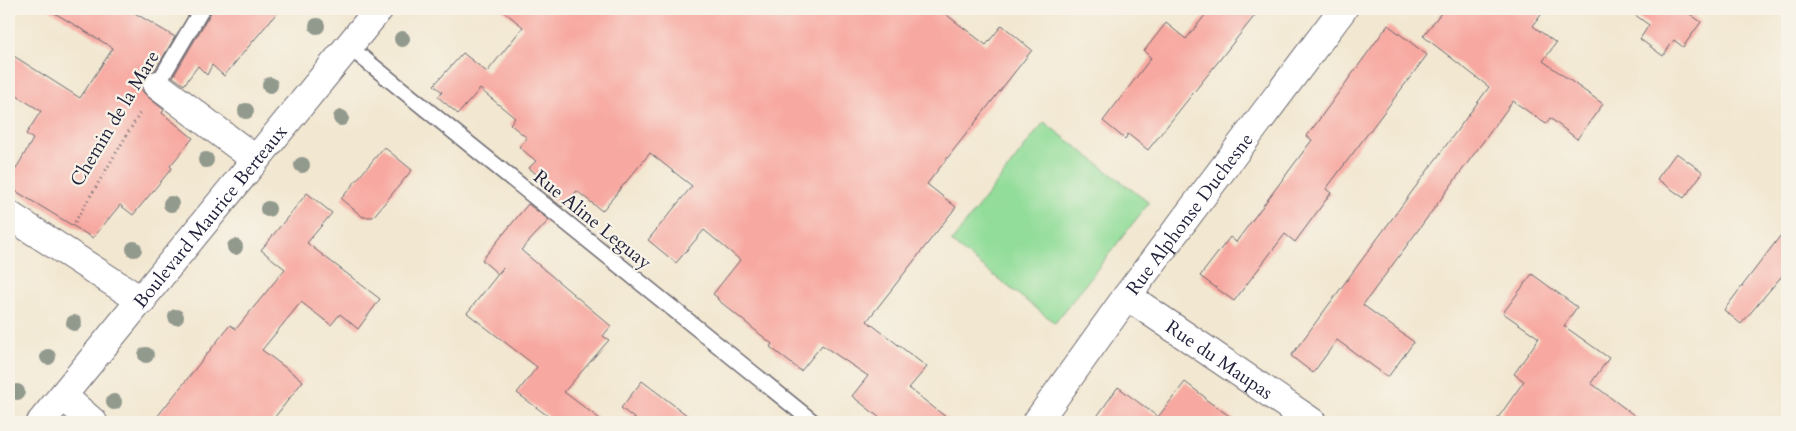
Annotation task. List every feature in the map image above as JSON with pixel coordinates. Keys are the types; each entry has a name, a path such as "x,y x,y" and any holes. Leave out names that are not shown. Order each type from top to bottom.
{"street":[{"name":"Boulevard Maurice Berteaux","path":"41,422 142,301 255,159 379,9"},
{"name":"Rue Alphonse Duchesne","path":"1037,422 1127,296 1343,9"},
{"path":"157,85 255,159"},
{"path":"9,216 142,301"},
{"name":"Rue du Maupas","path":"1127,296 1312,422"},
{"path":"63,396 93,422"}],"lane":[{"name":"Chemin de la Mare","path":"157,85 202,9"},
{"name":"Rue Aline Leguay","path":"348,46 813,422"}],"path":[{"name":"Chemin de la Mare","path":"60,248 157,85"}],"green space":[{"path":"1044,122 1149,203 1055,323 951,242"}],"building":[{"path":"48,9 128,9 175,37 155,70 150,71 144,76 142,91 164,110 162,113 193,138 170,166 172,168 133,215 120,205 93,238 9,187 9,181 33,139 26,134 41,111 9,91 9,53 80,98 113,48"},
{"path":"213,9 280,9 224,76 212,65 207,75 198,66 184,85 173,77"},
{"path":"501,9 939,9 986,45 1002,25 1032,50 927,184 956,207 867,321 927,367 909,388 952,422 885,422 852,396 868,376 822,345 801,371 770,347 772,344 713,294 740,260 704,230 676,263 648,240 692,186 650,153 602,211 577,191 562,207 540,189 546,182 529,168 536,161 519,147 527,138 510,124 515,118 480,89 458,114 438,97 442,92 434,85 463,53 487,72 523,27"},
{"path":"1210,9 1260,9 1148,150 1128,134 1125,139 1103,121 1151,58 1144,51 1166,23 1186,39"},
{"path":"1444,9 1545,9 1533,26 1556,43 1543,61 1603,104 1577,139 1550,118 1546,124 1513,101 1363,305 1414,342 1388,377 1337,340 1313,373 1291,356 1489,87 1423,36"},
{"path":"1627,9 1683,9 1701,22 1683,47 1674,40 1663,56 1640,39 1649,25"},
{"path":"1388,25 1427,55 1326,189 1331,193 1295,242 1285,234 1234,301 1200,276 1230,237 1236,242 1312,140 1307,136"},
{"path":"384,147 412,170 373,217 363,217 341,199"},
{"path":"1676,153 1703,172 1684,198 1657,179"},
{"path":"307,193 332,213 307,243 380,299 358,329 340,314 331,325 301,302 262,350 303,381 271,422 153,422 230,325 236,329 285,269 261,250"},
{"path":"528,204 549,220 521,250 611,326 603,336 609,340 564,392 604,422 556,422 517,393 537,367 467,313 503,268 498,274 482,260"},
{"path":"1787,227 1787,270 1741,324 1724,310"},
{"path":"1532,274 1577,307 1564,326 1609,358 1591,383 1643,422 1495,422 1524,381 1514,374 1539,338 1503,313"},
{"path":"642,381 696,422 639,422 621,408"},
{"path":"1185,382 1205,399 1238,422 1093,422 1118,387 1158,417"}]}
